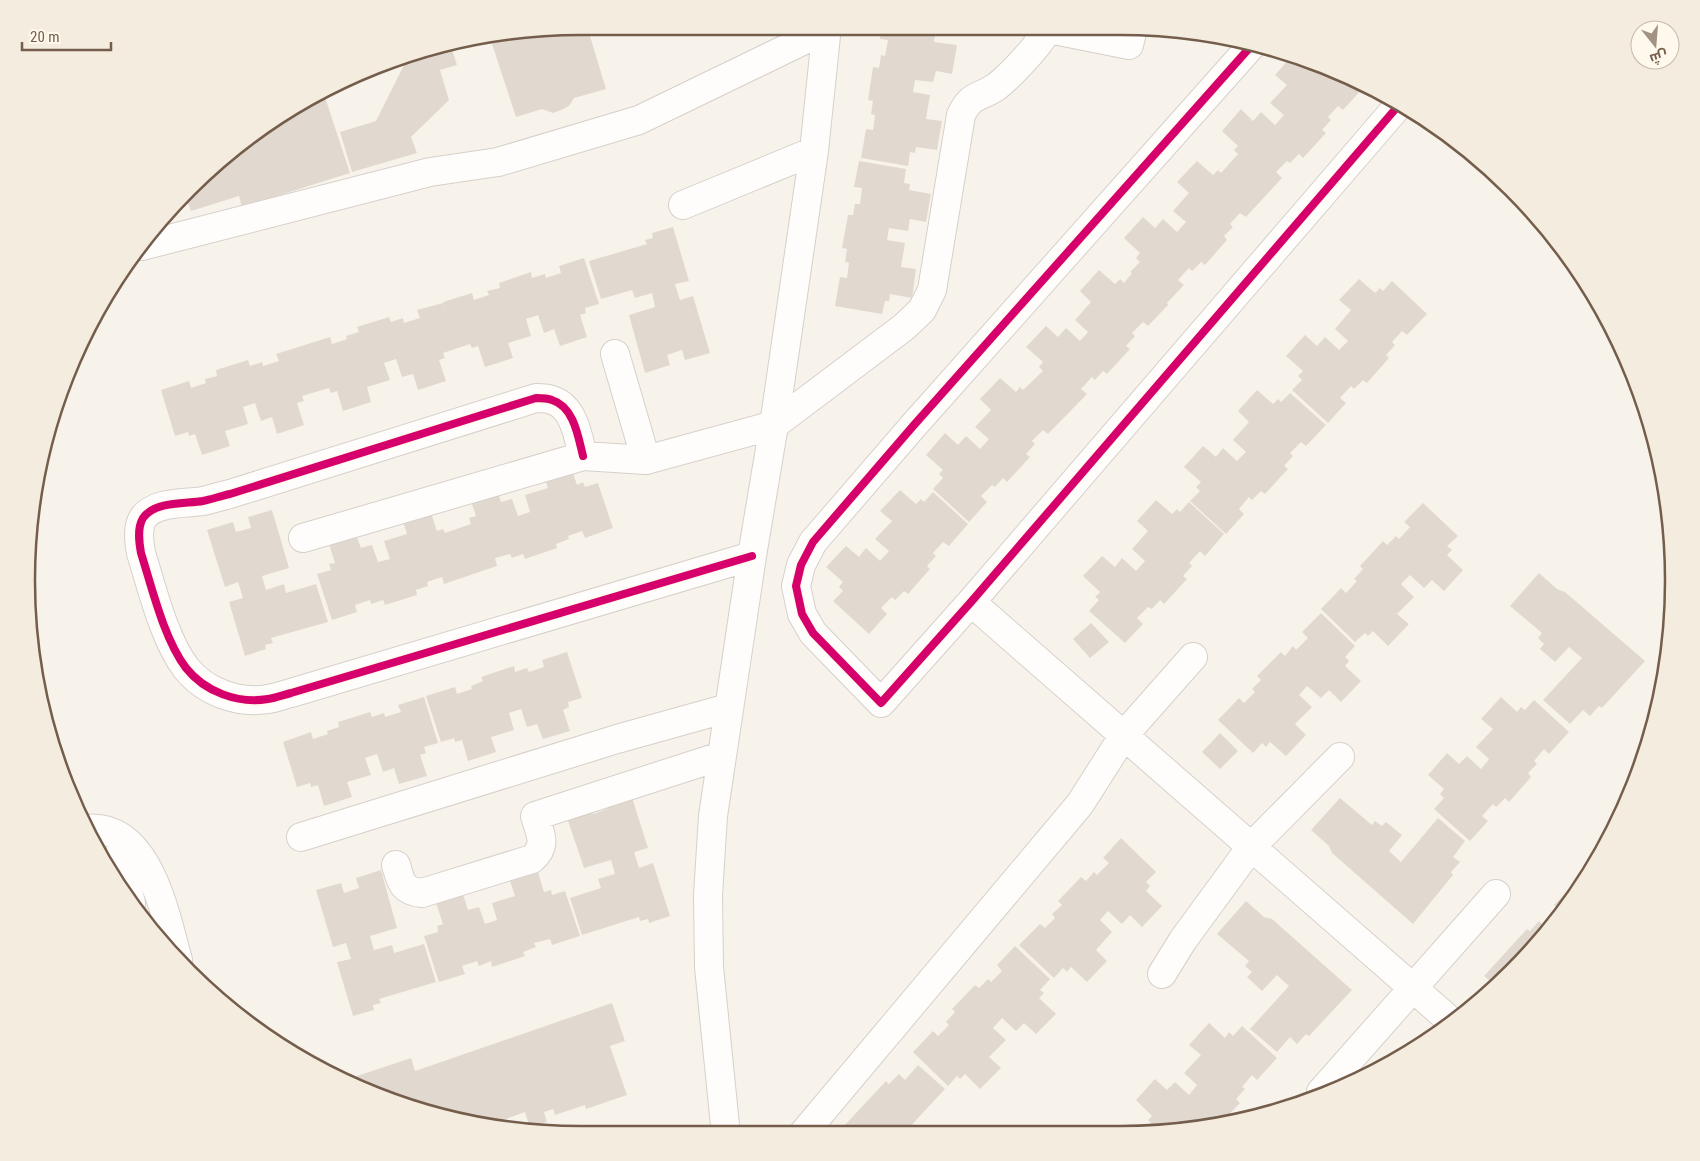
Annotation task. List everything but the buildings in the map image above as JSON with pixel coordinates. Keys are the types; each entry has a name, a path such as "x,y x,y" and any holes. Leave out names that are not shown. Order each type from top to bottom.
{"street":[{"path":"152,244 430,172 498,162 639,120 813,35"},
{"path":"725,1126 710,967 708,895 713,816 728,708 774,425 814,150 826,35"},
{"path":"303,538 583,456 646,460 774,425 904,327 922,310 932,290 961,115 967,103 976,96 995,87 1014,70 1030,53 1040,35"},
{"path":"1082,35 1129,45 1131,35"},
{"path":"1247,50 920,418 813,542 801,565 796,586 802,614 813,633 881,703 972,602 1395,110"},
{"path":"683,206 814,150"},
{"path":"615,354 646,460"},
{"path":"583,456 575,425 564,406 551,399 536,398 230,494 203,501 157,508 149,512 143,519 140,527 141,553 170,639 186,668 211,689 245,700 268,699 283,695 752,556"},
{"path":"972,602 1446,1017"},
{"path":"810,1126 1080,804 1124,735 1193,657"},
{"path":"301,837 617,739 728,708"},
{"path":"396,865 402,884 411,892 422,893 532,859 539,853 542,844 535,816 722,756"},
{"path":"1162,974 1183,940 1252,847 1340,757"},
{"path":"94,828 110,831 120,837 143,859 151,872 173,943"},
{"path":"120,837 122,865 126,883"},
{"path":"1328,1084 1496,894"}],"cycle path":[{"path":"1247,50 914,425 813,542 801,565 796,586 802,614 813,633 881,703 971,602 1395,110"},
{"path":"583,456 574,423 565,409 552,400 536,398 230,494 203,501 171,504 155,509 148,513 141,522 139,535 141,553 165,628 171,643 186,668 212,690 245,700 271,699 752,556"}]}
